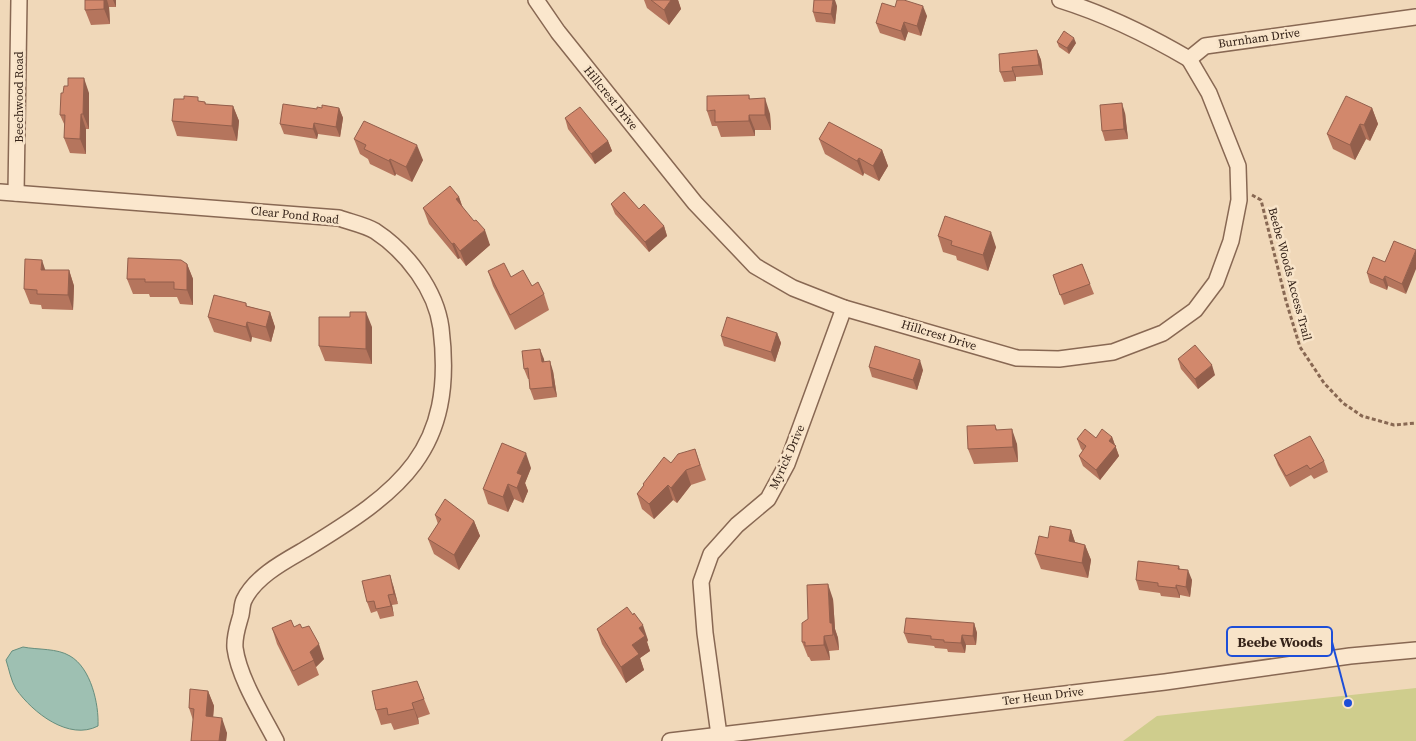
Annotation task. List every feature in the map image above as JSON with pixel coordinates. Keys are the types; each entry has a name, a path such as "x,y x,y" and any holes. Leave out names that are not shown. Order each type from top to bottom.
{"street":[{"name":"Beechwood Road","path":"16,193 18,0"},
{"name":"Hillcrest Drive","path":"536,0 558,32 695,202 755,266 793,288 844,308 1017,358 1059,359 1113,352 1164,333 1195,310 1216,282 1231,241 1239,192 1238,166 1209,93 1189,59"},
{"path":"1060,0 1090,9 1152,37 1189,59"},
{"name":"Burnham Drive","path":"1189,59 1205,46 1213,44 1416,17"},
{"name":"Clear Pond Road","path":"0,192 339,218 374,230 400,251 425,282 440,319 445,361 439,415 424,451 396,486 352,519 262,577 244,600 236,632 236,648 242,673 276,741"},
{"name":"Myrick Drive","path":"719,735 705,633 701,582 711,554 737,525 768,499 787,464 844,308"},
{"name":"Ter Heun Drive","path":"670,741 1155,683 1350,656 1416,650"}],"path":[{"name":"Beebe Woods Access Trail","path":"1239,192 1249,193 1261,200 1286,301 1300,347 1324,384 1343,403 1362,416 1394,424 1416,423"}],"shaded area":[{"path":"23,647 65,653 77,662 83,669 92,687 97,707 98,726 87,730 75,730 64,727 42,715 23,698 14,686 6,660 12,651"},
{"path":"1416,688 1416,741 1123,741 1157,716"}],"building":[{"path":"85,0 104,0 104,9 85,10"},
{"path":"651,0 671,0 664,10"},
{"path":"814,0 833,0 831,14 813,12"},
{"path":"897,0 904,0 923,6 917,26 904,22 901,31 876,23 882,3 895,7"},
{"path":"1064,31 1074,38 1067,48 1057,42"},
{"path":"1037,50 1039,65 1012,67 1013,71 1000,72 999,54"},
{"path":"68,78 84,78 80,139 64,138 65,115 60,115 61,93 63,93 64,86 68,86"},
{"path":"749,95 749,99 765,98 765,115 749,115 749,121 715,122 715,110 707,111 707,96"},
{"path":"184,96 198,97 198,101 205,102 205,104 233,106 232,126 172,121 174,99 184,99"},
{"path":"1346,96 1372,108 1364,125 1360,124 1350,145 1327,134"},
{"path":"1122,103 1124,129 1102,131 1100,105"},
{"path":"283,104 317,109 317,107 322,108 322,105 339,108 336,127 314,123 313,129 280,124"},
{"path":"580,107 608,141 591,154 565,118"},
{"path":"364,121 417,145 406,167 364,149 366,145 354,139"},
{"path":"829,122 882,150 873,166 859,158 857,161 819,139"},
{"path":"450,186 459,197 456,199 474,221 476,220 485,230 460,251 423,208"},
{"path":"624,192 639,209 644,204 664,226 645,242 611,204"},
{"path":"945,216 991,232 983,255 951,245 952,241 938,236"},
{"path":"1394,241 1416,250 1402,284 1385,276 1383,280 1367,273 1373,257 1385,262"},
{"path":"128,258 181,260 187,264 187,290 174,289 174,282 145,282 145,279 127,279"},
{"path":"25,259 42,260 41,270 69,270 68,295 37,294 37,290 24,289"},
{"path":"504,263 511,277 523,270 532,286 538,282 544,294 510,315 488,271"},
{"path":"1082,264 1090,284 1060,295 1053,275"},
{"path":"214,295 246,303 246,306 270,312 266,327 247,322 246,327 208,317"},
{"path":"350,312 366,312 366,349 319,346 319,317 350,317"},
{"path":"727,317 777,333 771,352 721,336"},
{"path":"1195,345 1212,365 1195,379 1178,359"},
{"path":"875,346 920,360 913,380 869,367"},
{"path":"540,349 542,362 550,361 553,387 530,389 528,368 524,369 522,351"},
{"path":"995,425 996,430 1012,429 1013,447 968,449 967,426"},
{"path":"1085,429 1096,438 1102,429 1112,437 1109,441 1116,446 1096,470 1079,456 1086,446 1077,439"},
{"path":"1310,436 1324,461 1310,469 1307,465 1286,476 1274,455"},
{"path":"502,443 526,453 517,473 522,475 517,488 508,484 503,497 483,489"},
{"path":"695,449 700,465 686,470 671,488 668,485 649,504 637,494 664,457 671,463 678,454"},
{"path":"445,499 474,521 454,555 428,539 441,519 435,515"},
{"path":"1050,526 1071,530 1069,541 1085,545 1082,563 1035,554 1039,536 1048,538"},
{"path":"1138,561 1179,566 1178,569 1188,570 1186,587 1176,585 1176,588 1158,586 1158,583 1136,580"},
{"path":"390,575 394,594 388,595 391,606 376,609 374,601 367,602 362,581"},
{"path":"828,584 830,623 832,623 833,635 824,636 824,645 805,646 805,642 802,642 802,623 808,619 807,585"},
{"path":"627,607 643,625 639,628 645,636 632,645 639,654 621,667 597,629"},
{"path":"906,618 974,623 973,636 962,635 961,643 944,642 944,640 931,639 931,636 904,633"},
{"path":"291,620 294,627 300,624 302,628 309,626 319,644 310,652 314,660 293,671 272,628"},
{"path":"417,681 424,699 412,703 414,709 388,715 387,708 376,710 372,691"},
{"path":"190,689 208,691 206,716 222,718 219,741 191,741 194,709 189,708"}],"place":[{"name":"Beebe Woods","path":"1348,703"}]}
